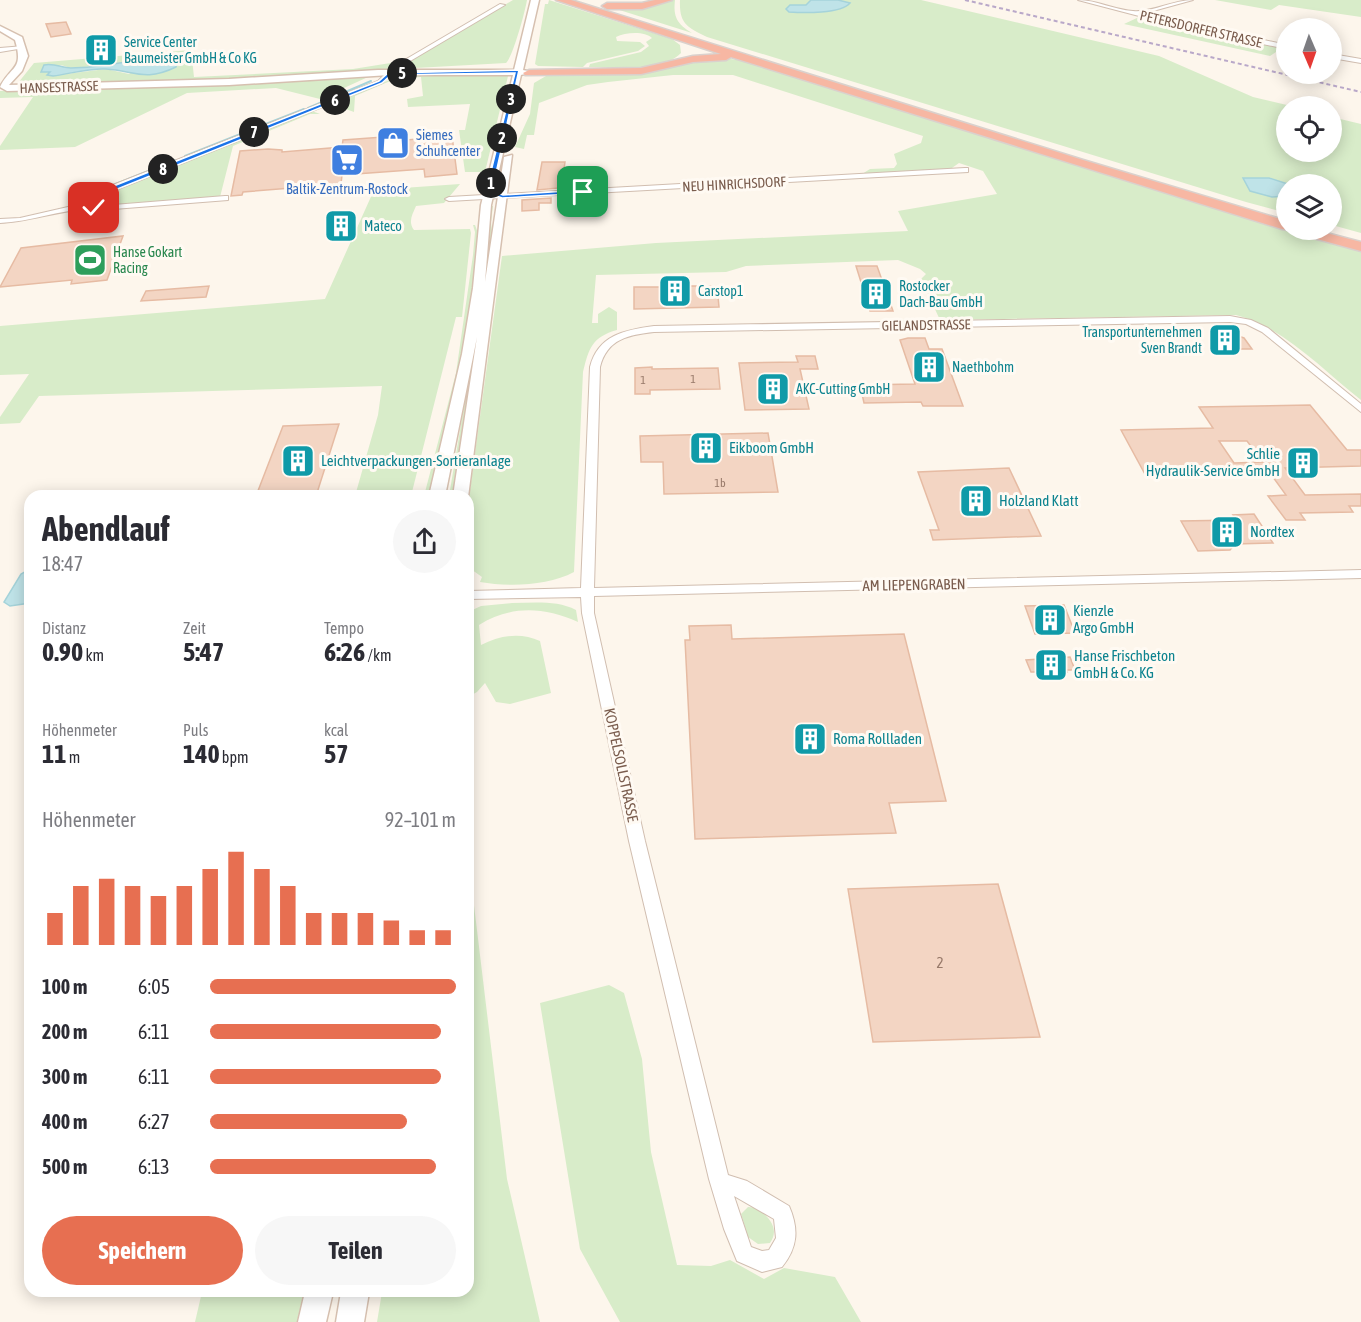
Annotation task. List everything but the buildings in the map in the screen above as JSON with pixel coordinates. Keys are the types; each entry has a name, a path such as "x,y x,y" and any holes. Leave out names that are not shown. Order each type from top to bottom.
{"highway":[{"path":"561,0 1078,164 1276,223"},
{"path":"579,0 630,7 674,1"},
{"path":"579,0 1084,159 1276,216"},
{"path":"685,27 725,46"},
{"path":"527,71 642,68 664,64 681,55 684,49 681,42 653,29"},
{"path":"527,71 540,75 558,72 641,71 707,57 759,62"},
{"path":"1342,235 1361,240"},
{"path":"1336,240 1361,247"}],"main road":[{"path":"527,71 520,60 535,0"},
{"path":"540,20 543,0"},
{"path":"0,28 18,39 22,47"},
{"name":"HANSESTRASSE","path":"22,47 24,56 22,64 4,87 192,83 390,74"},
{"path":"488,72 520,60"},
{"path":"390,74 527,71"},
{"path":"438,490 477,299 488,194 527,71"},
{"path":"462,490 502,200 513,139"},
{"path":"488,194 502,200"},
{"path":"312,1322 318,1297"},
{"path":"350,1322 354,1297"}],"street":[{"name":"PETERSDORFER STRASSE","path":"1081,0 1276,45"},
{"path":"1135,14 1190,0"},
{"path":"85,206 86,201 93,196 380,82 393,69 502,5"},
{"path":"0,50 22,47"},
{"path":"1342,58 1361,61"},
{"name":"NEU HINRICHSDORF","path":"502,200 965,170"},
{"path":"449,199 488,194"},
{"path":"0,221 20,220 85,206 101,208 225,198"},
{"name":"GIELANDSTRASSE","path":"606,343 627,333 654,329 1230,319 1248,322 1265,330 1361,409"},
{"name":"KOPPELSOLLSTRASSE","path":"606,343 599,350 594,367 588,613 637,841 720,1184"},
{"name":"AM LIEPENGRABEN","path":"474,595 1361,574"}],"green space":[{"path":"513,0 527,0 515,43 506,63 397,69"},
{"path":"549,0 672,39 680,45 681,53 672,60 650,67 589,67 590,64 641,52 649,46 646,42 652,38 640,33 630,33 616,37 617,41 640,42 645,46 638,51 587,63 583,67 538,66 535,64 545,4 548,4"},
{"path":"675,0 676,16 680,23 692,33 610,7 644,7"},
{"path":"680,0 921,0 1159,56 1253,97 1276,102 1276,162 1342,162 1342,119 1361,124 1361,233 1342,228 1342,174 1276,174 1276,210 707,37 686,24 680,8"},
{"path":"1215,0 1361,0 1361,17 1279,5 1271,10"},
{"path":"1082,2 1276,47 1276,52 1270,56 1124,24 1139,17 1261,44"},
{"path":"191,50 194,77 353,69 403,61 385,70 267,79 19,85 18,83 34,63","holes":["155,58 129,74 106,69 66,74 48,71 61,65 71,68"]},
{"path":"725,58 743,61 1276,226 1276,240 1323,240 1361,251 1361,400 1286,339 1270,329 1236,315 940,320 921,279 926,274 898,260 746,266 726,272 596,275 592,323 598,323 598,314 609,307 617,312 617,330 597,340 587,356 583,372 574,572 540,583 503,585 480,582 482,577 474,571 474,490 470,490 502,256 656,243 908,231 898,211 997,194 983,171 959,163 949,170 862,174 870,169 894,168 897,164 894,154 921,143 923,136 733,75 673,75 587,85 539,103 534,135 527,135 524,149 515,147 530,114 534,83 546,76 557,74 626,74 689,61"},
{"path":"399,76 508,76 485,172 465,172 459,130 465,130 470,104 408,107 407,99 423,96 421,77 395,79 355,96 354,112 332,104"},
{"path":"368,77 320,99 276,88 187,93 75,147 0,150 0,146 33,97 0,98 0,91"},
{"path":"312,111 320,114 310,114 233,146 220,197 102,206 91,203 97,198"},
{"path":"460,184 444,203 416,206 411,224 414,230 470,229 471,233 462,317 456,317 413,490 357,490 378,415 382,386 39,396 20,423 0,424 0,417 29,374 0,375 0,326 325,299 374,190"},
{"path":"490,206 493,206 488,287 457,490 450,490 484,287"},
{"path":"473,225 478,233 469,323 430,490 426,490 456,373 475,232"},
{"path":"553,603 576,610 578,622 553,613 528,610 503,614 479,625 481,645 511,636 525,636 540,641 551,693 510,704 496,702 485,683 474,694 474,609 481,606"},
{"path":"474,905 507,1179 540,1322 377,1322 381,1297 474,1297"},
{"path":"609,985 624,993 642,1059 651,1152 677,1265 711,1266 730,1260 764,1279 784,1268 835,1277 861,1322 620,1322 580,1249 540,1003"},
{"path":"748,1207 759,1208 772,1224 774,1233 770,1243 758,1244 748,1237 741,1214"},
{"path":"201,1297 303,1297 297,1322 195,1322"}],"water":[{"path":"811,0 838,0 850,3 839,9 821,12 789,12 786,9 790,5 806,5"},
{"path":"155,58 177,63 176,67 148,75 106,69 53,76 47,75 50,72 41,72 44,65 82,68"},
{"path":"1243,178 1276,180 1276,197 1250,191"},
{"path":"24,572 24,604 10,606 4,602"}],"waterway":[{"path":"308,108 371,81"},
{"path":"248,131 304,109"},
{"path":"185,156 243,133"},
{"path":"113,185 176,160"},
{"path":"74,201 94,193"}],"railway":[{"path":"965,0 1361,92"}],"place":[{"name":"Service Center Baumeister GmbH & Co KG","path":"101,50"},
{"name":"Siemes Schuhcenter","path":"393,143"},
{"name":"Baltik-Zentrum-Rostock","path":"347,160"},
{"name":"Mateco","path":"341,226"},
{"name":"Hanse Gokart Racing","path":"90,260"},
{"name":"Carstop1","path":"675,291"},
{"name":"Rostocker Dach-Bau GmbH","path":"876,294"},
{"name":"Transportunternehmen Sven Brandt","path":"1225,340"},
{"name":"Naethbohm","path":"929,367"},
{"name":"AKC-Cutting GmbH","path":"773,389"},
{"name":"Eikboom GmbH","path":"706,448"},
{"name":"Leichtverpackungen-Sortieranlage","path":"298,461"},
{"name":"Schlie Hydraulik-Service GmbH","path":"1303,463"},
{"name":"Holzland Klatt","path":"976,501"},
{"name":"Nordtex","path":"1227,532"},
{"name":"Kienzle Argo GmbH","path":"1050,620"},
{"name":"Hanse Frischbeton GmbH & Co. KG","path":"1051,665"},
{"name":"Roma Rollladen","path":"810,739"}],"route":[{"path":"94,208 84,204 93,196 380,82 390,74 517,71 489,192 502,196 583,192"}]}
